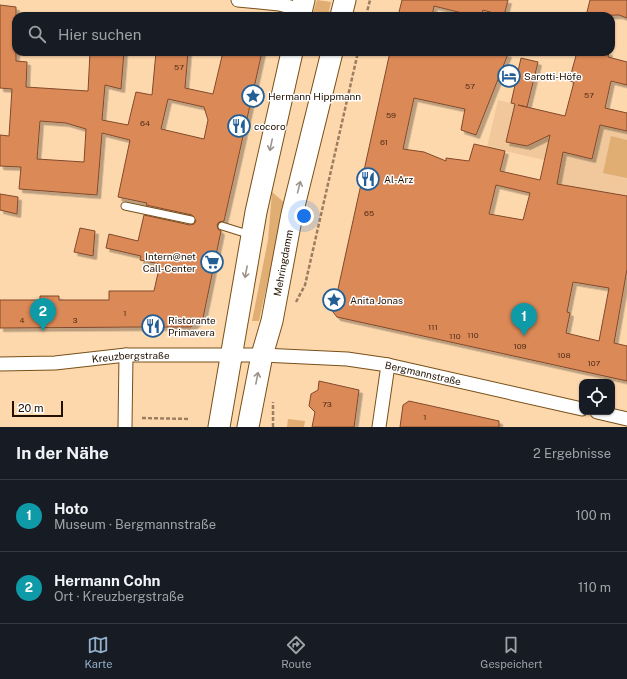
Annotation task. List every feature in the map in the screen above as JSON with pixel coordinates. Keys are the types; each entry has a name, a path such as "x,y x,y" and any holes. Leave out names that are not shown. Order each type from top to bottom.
{"main road":[{"path":"342,12 344,0"},
{"path":"219,427 256,212 291,56"},
{"name":"Mehringdamm","path":"248,427 262,356 272,321 292,214 331,56"}],"street":[{"path":"238,0 302,8"},
{"path":"125,427 126,355"},
{"name":"Kreuzbergstraße","path":"0,364 55,363 126,355 262,356"},
{"name":"Bergmannstraße","path":"262,356 347,359 388,364 579,407"},
{"path":"379,427 388,364"},
{"path":"610,415 627,419"}],"lane":[{"path":"126,206 191,220"},
{"path":"222,226 253,235"}],"path":[{"path":"367,12 370,0"},
{"path":"294,305 305,285 357,56"},
{"path":"273,427 274,395"},
{"path":"142,418 190,419"}],"shaded area":[{"path":"317,0 331,2 329,12 313,12"},
{"path":"498,100 627,131 627,240 549,225 561,164 487,147"},
{"path":"611,136 627,140 627,178 603,173"},
{"path":"272,192 285,203 259,321 252,321 268,240"},
{"path":"288,419 305,421 304,427 287,427"}],"building":[{"path":"402,0 508,0 505,12 490,12 483,10 482,12 458,12 434,6 433,12 399,12"},
{"path":"590,0 627,0 627,18 615,15 615,12 587,12"},
{"path":"0,5 16,7 16,12 12,12 12,56 16,56 16,61 27,62 26,87 88,91 90,56 124,56 121,89 105,85 102,120 128,125 136,92 152,95 156,56 188,56 185,88 213,94 222,56 261,56 224,221 219,222 217,225 218,229 221,231 203,318 191,327 155,327 151,331 146,331 142,327 0,328 0,300 40,300 40,296 59,296 59,300 109,300 109,291 154,291 160,264 140,260 141,256 106,248 109,234 138,241 144,215 190,225 194,224 196,221 192,215 118,197 130,140 102,133 97,195 19,189 21,167 0,166 0,135 9,136 12,89 0,88","holes":["168,99 204,107 208,120 204,139 161,129","40,121 66,123 86,129 84,162 37,159"]},
{"path":"389,56 507,56 476,135 461,130 465,109 414,98 403,149 424,152 446,161 446,158 469,161 474,144 505,151 500,171 540,180 550,135 527,146 506,142 515,104 511,103 521,58 538,62 527,107 518,105 565,116 574,82 569,81 576,56 608,56 627,62 627,85 611,81 605,108 627,113 627,131 600,125 592,159 563,152 557,184 627,196 627,269 614,343 627,346 627,381 337,317 333,312","holes":["496,185 530,193 523,220 489,214","573,282 609,288 599,341 566,333 570,313 567,312"]},
{"path":"0,194 18,197 17,214 0,210"},
{"path":"80,228 95,231 93,256 74,252"},
{"path":"319,381 359,390 354,427 312,427 315,412 309,406 311,394 318,390"},
{"path":"409,401 499,421 499,427 400,427 403,405"}],"place":[{"name":"Sarotti-Höfe","path":"509,76"},
{"name":"Hermann Hippmann","path":"253,96"},
{"name":"cocoro","path":"239,126"},
{"name":"Al-Arz","path":"368,179"},
{"name":"Intern@net Call-Center","path":"212,262"},
{"name":"Anita Jonas","path":"334,300"},
{"name":"Ristorante Primavera","path":"153,326"},
{"name":"Hermann Cohn","path":"43,331"},
{"name":"Hoto","path":"524,336"}]}
